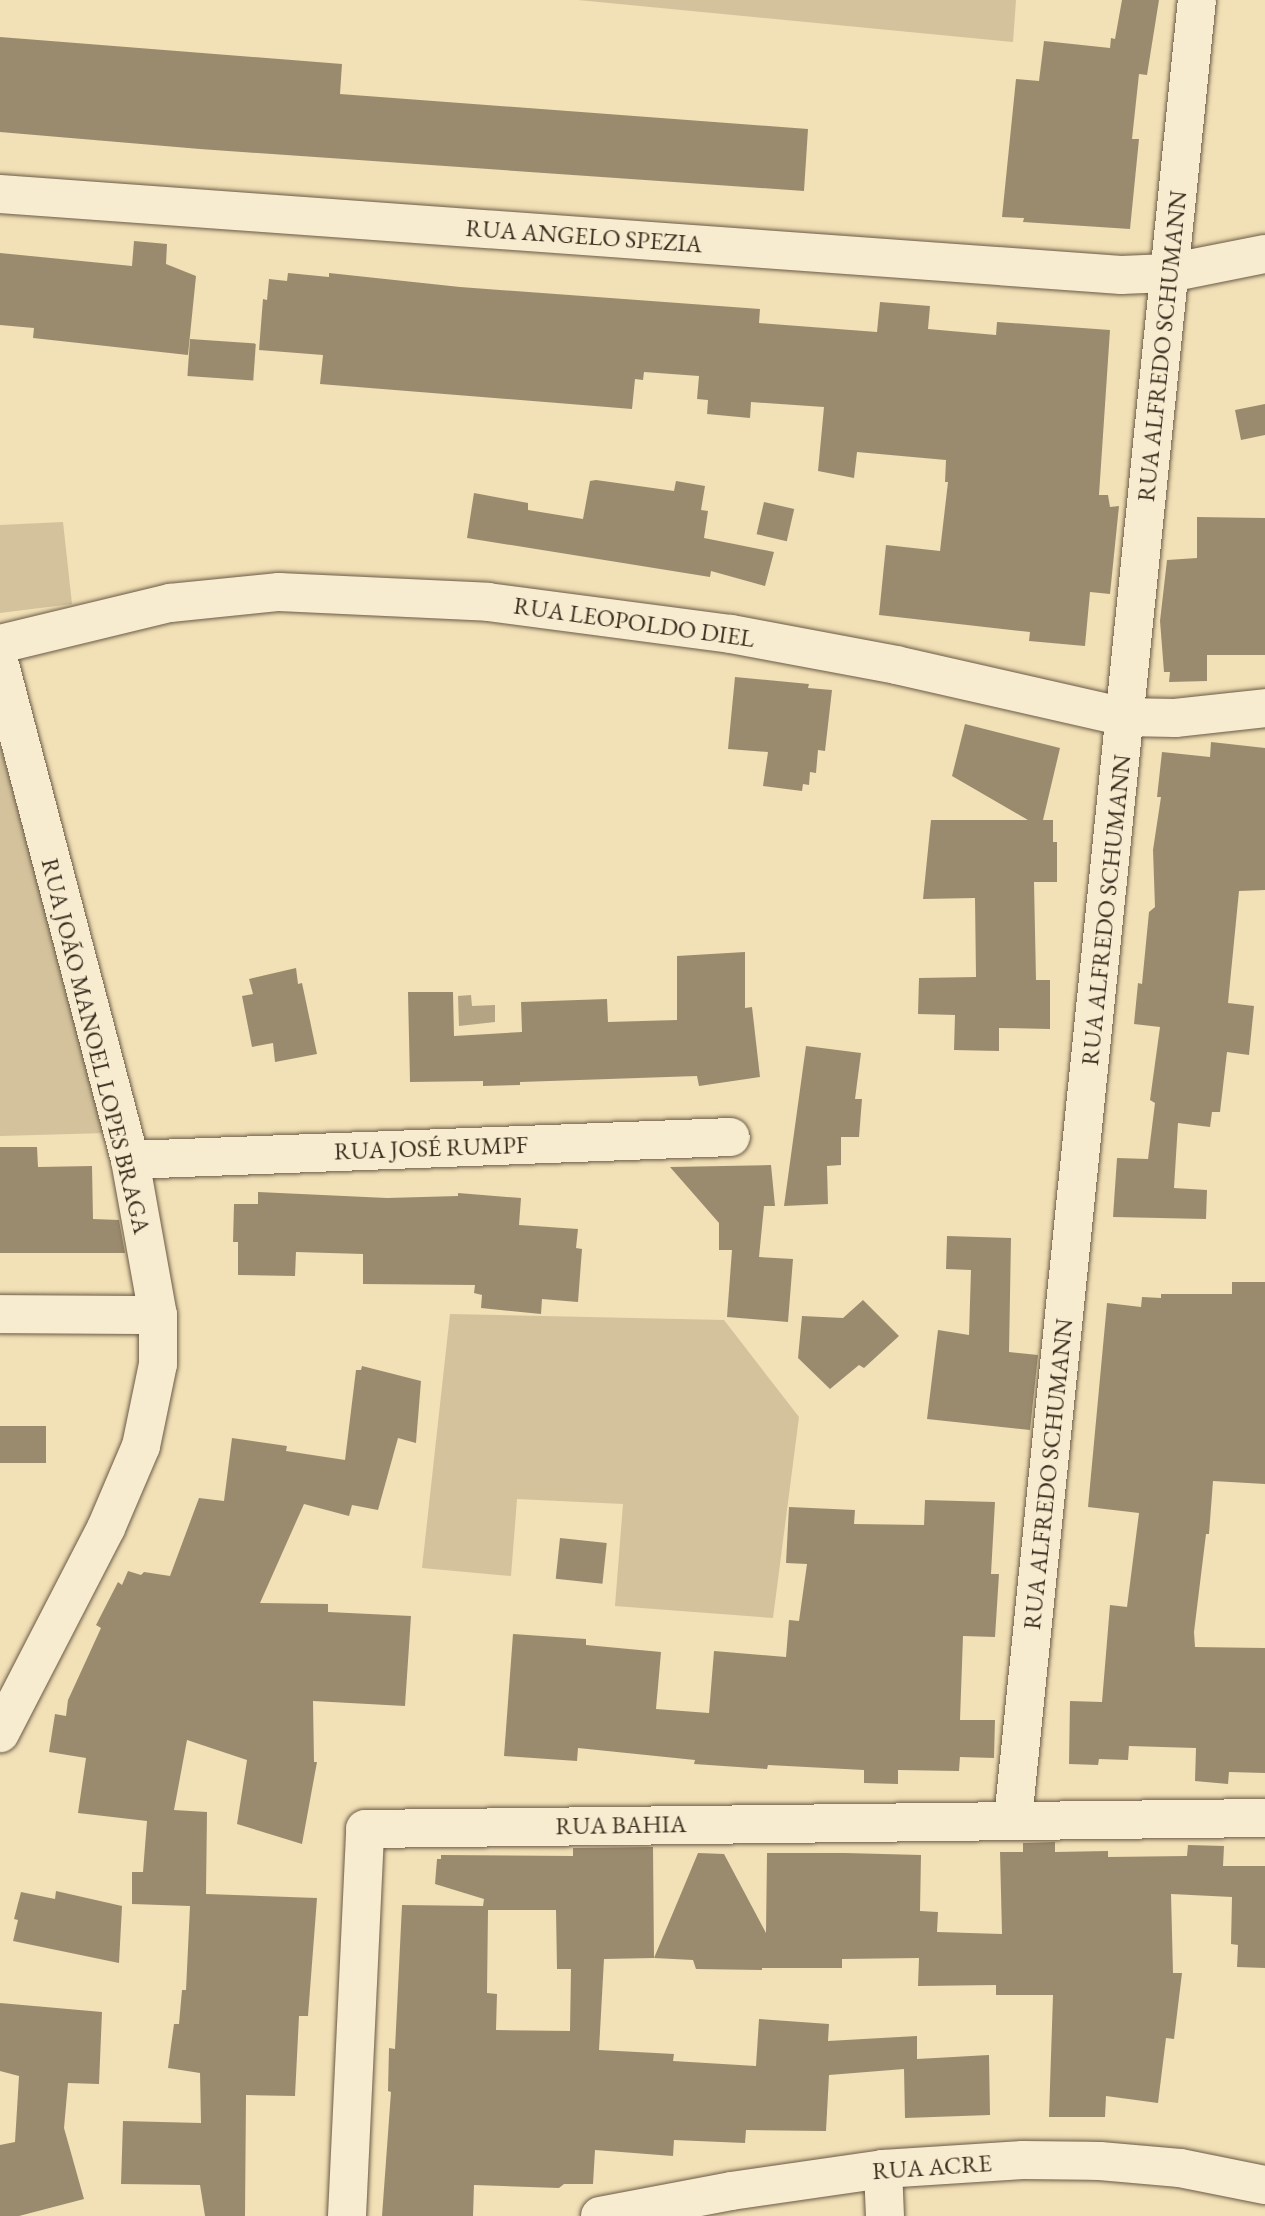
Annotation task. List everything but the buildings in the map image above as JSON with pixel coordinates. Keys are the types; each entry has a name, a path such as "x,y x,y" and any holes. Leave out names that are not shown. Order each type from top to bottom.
{"street":[{"name":"RUA ALFREDO SCHUMANN","path":"1013,1819 1197,0"},
{"name":"RUA ANGELO SPEZIA","path":"0,194 1107,274 1169,273 1265,254"},
{"name":"RUA LEOPOLDO DIEL","path":"0,643 170,603 279,592 488,602 731,634 896,665 1125,717 1175,718 1265,708"},
{"name":"RUA JOÃO MANOEL LOPES BRAGA","path":"0,665 130,1160 158,1315 158,1364 141,1446 106,1528 0,1733"},
{"name":"RUA JOSÉ RUMPF","path":"130,1160 732,1136"},
{"path":"0,1314 158,1315"},
{"name":"RUA BAHIA","path":"346,2216 365,1829 1265,1818"},
{"name":"RUA ACRE","path":"600,2216 732,2190 883,2169 1023,2160 1100,2161 1180,2168 1265,2185"},
{"path":"883,2169 886,2216"}],"shaded area":[{"path":"578,0 1016,0 1013,42"},
{"path":"63,522 72,604 0,613 0,525"},
{"path":"0,744 107,1133 0,1136"},
{"path":"471,995 472,1006 495,1005 495,1022 459,1026 458,996"},
{"path":"450,1314 724,1320 799,1417 773,1618 615,1606 623,1504 517,1499 511,1576 422,1568"}]}
